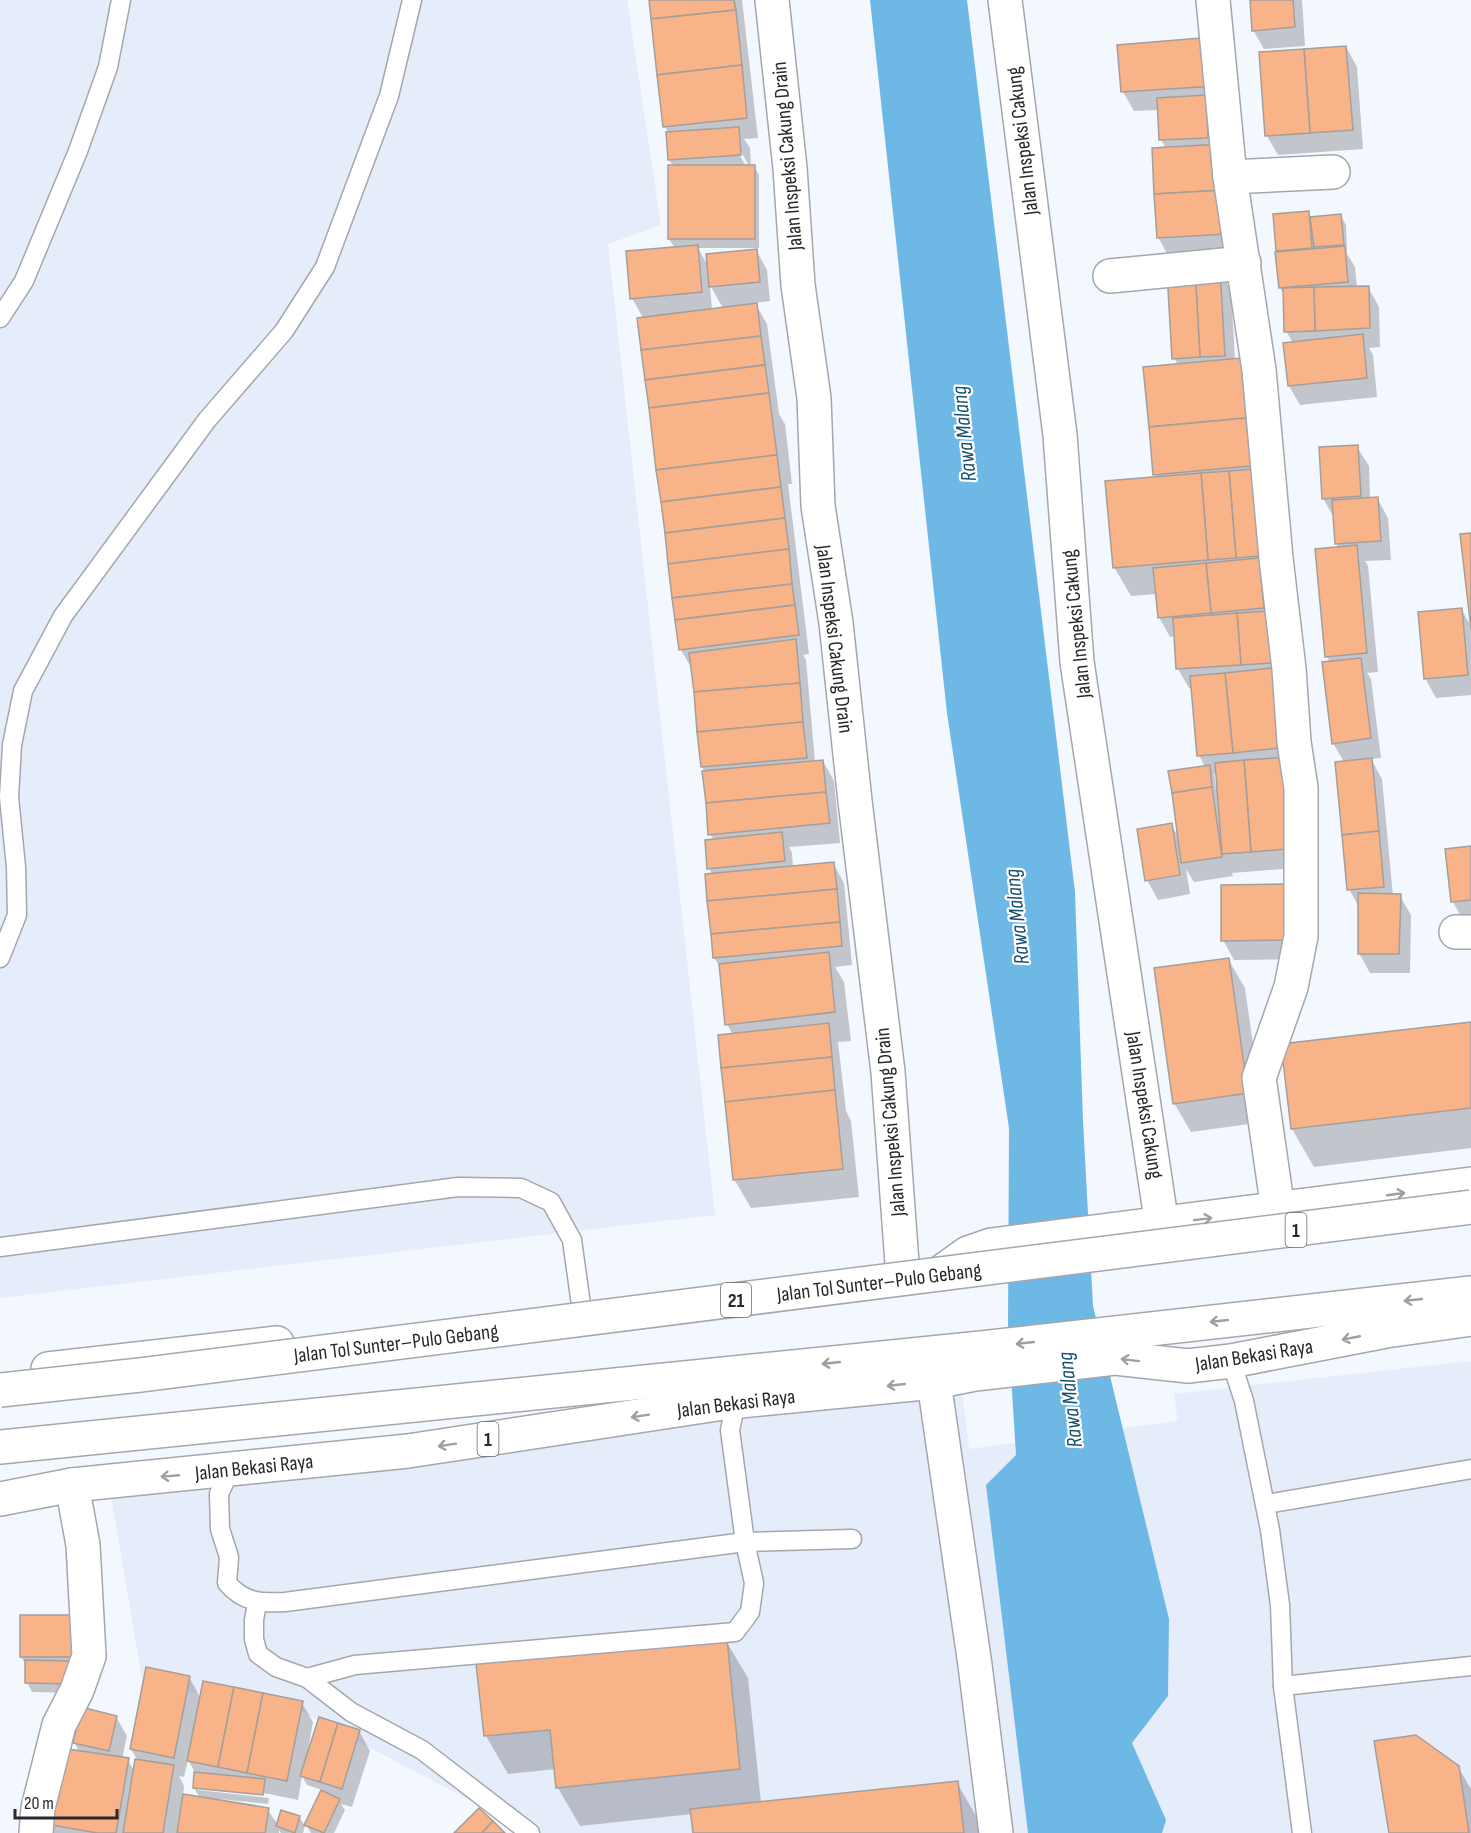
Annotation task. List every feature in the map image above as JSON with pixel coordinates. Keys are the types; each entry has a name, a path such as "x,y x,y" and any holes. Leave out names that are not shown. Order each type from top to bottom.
{"main road":[{"name":"Jalan Inspeksi Cakung Drain","path":"772,0 790,168 798,285 814,398 818,506 836,623 888,1072 903,1277"},
{"name":"Jalan Inspeksi Cakung","path":"1005,0 1060,435 1077,662 1164,1234"},
{"path":"1213,0 1230,177 1259,370 1276,558 1289,669 1294,742 1301,788 1301,936 1291,987 1258,1078 1278,1210"},
{"path":"1230,177 1333,172"},
{"path":"1110,276 1244,263"},
{"path":"1164,1234 1278,1210 1471,1184"},
{"name":"1","path":"0,1375 227,1347 582,1312 940,1273 991,1255 1164,1234 1471,1209"},
{"name":"Jalan Tol Sunter–Pulo Gebang","path":"0,1390 140,1375 1471,1209"},
{"path":"0,1447 981,1348 1471,1293"},
{"name":"Jalan Bekasi Raya","path":"0,1499 72,1485 224,1482 408,1451 730,1416 975,1374 1115,1358 1188,1366 1231,1361 1386,1331 1471,1319"},
{"path":"934,1382 975,1665 996,1833"},
{"path":"36,1833 38,1808 59,1725 77,1690 89,1656 83,1545 72,1485"}],"lane":[{"path":"0,318 24,281 78,150 108,67 121,0"},
{"path":"0,958 18,915 9,797 12,745 23,691 63,616 207,420 284,331 325,267 389,96 412,0"},
{"path":"0,1247 458,1187 521,1188 551,1202 572,1240 582,1312"},
{"path":"1231,1361 1244,1401 1266,1504 1280,1605 1283,1686 1302,1833"},
{"path":"307,1678 354,1665 735,1632 750,1612 754,1583 745,1542 730,1416"},
{"path":"1266,1504 1471,1469"},
{"path":"224,1482 220,1529 229,1557 227,1583 233,1590 257,1604 745,1542 852,1539"},
{"path":"257,1604 254,1639 258,1654 276,1667 307,1678 351,1712 422,1750 530,1833"},
{"path":"1283,1686 1471,1666"}],"shaded area":[{"path":"0,0 627,0 661,225 608,244 715,1215 0,1298"},
{"path":"1471,1361 1471,1833 523,1833 515,1824 289,1705 143,1685 109,1484 962,1392 969,1449 1178,1421 1174,1394"}],"water":[{"name":"Rawa Malang","path":"870,0 967,0 1075,892 1083,1121 1093,1306 1169,1619 1168,1696 1132,1743 1166,1820 1162,1833 1028,1833 986,1485 1016,1455 1008,1327 1009,1128 947,713"}],"building":[{"path":"649,0 734,0 736,10 651,19"},
{"path":"1250,0 1293,0 1295,27 1252,31"},
{"path":"736,10 742,65 657,75 651,19"},
{"path":"1213,37 1216,86 1121,92 1117,45"},
{"path":"1346,46 1353,130 1310,133 1304,49"},
{"path":"1304,49 1310,133 1265,136 1259,52"},
{"path":"742,65 747,118 663,127 657,75"},
{"path":"1206,95 1208,138 1159,140 1157,98"},
{"path":"739,127 741,155 668,160 666,132"},
{"path":"1222,144 1225,190 1154,194 1152,148"},
{"path":"668,165 755,165 755,239 668,239"},
{"path":"1225,190 1228,234 1157,238 1154,194"},
{"path":"1309,211 1312,248 1276,251 1273,214"},
{"path":"1341,214 1344,245 1314,247 1310,217"},
{"path":"698,245 702,292 630,299 626,251"},
{"path":"1345,246 1348,282 1279,288 1275,252"},
{"path":"757,249 760,282 709,287 706,254"},
{"path":"1220,269 1225,356 1200,357 1195,270"},
{"path":"1195,270 1200,357 1172,359 1167,272"},
{"path":"1369,286 1370,328 1315,331 1314,287"},
{"path":"1314,287 1315,331 1284,332 1283,288"},
{"path":"757,303 761,336 641,350 637,318"},
{"path":"1363,334 1367,378 1288,386 1283,343"},
{"path":"761,336 765,365 645,380 641,350"},
{"path":"1241,358 1246,418 1149,427 1143,367"},
{"path":"765,365 769,393 649,408 645,380"},
{"path":"769,393 777,455 656,470 649,408"},
{"path":"1246,418 1251,466 1153,475 1149,427"},
{"path":"1358,445 1361,496 1322,499 1319,447"},
{"path":"777,455 781,487 661,502 656,470"},
{"path":"1253,469 1260,556 1236,558 1229,471"},
{"path":"1229,471 1236,558 1208,560 1201,473"},
{"path":"1201,473 1208,560 1113,568 1105,481"},
{"path":"781,487 785,518 665,533 661,502"},
{"path":"1378,497 1381,541 1335,544 1332,500"},
{"path":"785,518 789,549 668,564 665,533"},
{"path":"1471,533 1471,629 1460,534"},
{"path":"1357,545 1367,653 1325,657 1315,549"},
{"path":"789,549 792,584 672,598 668,564"},
{"path":"1259,558 1264,608 1211,613 1206,563"},
{"path":"1206,563 1211,613 1158,618 1153,568"},
{"path":"792,584 795,605 675,620 672,598"},
{"path":"795,605 799,635 679,650 675,620"},
{"path":"1462,608 1468,675 1424,679 1418,612"},
{"path":"1268,611 1272,663 1241,665 1237,613"},
{"path":"1237,613 1241,665 1176,669 1173,618"},
{"path":"796,639 800,683 694,692 689,653"},
{"path":"1361,658 1371,738 1332,744 1322,662"},
{"path":"1272,668 1279,748 1233,753 1225,673"},
{"path":"1225,673 1233,753 1197,756 1190,676"},
{"path":"800,683 803,722 697,732 694,692"},
{"path":"803,722 807,758 701,767 697,732"},
{"path":"1291,757 1298,848 1251,852 1244,760"},
{"path":"1372,758 1379,831 1342,835 1335,762"},
{"path":"823,760 826,792 706,803 702,771"},
{"path":"1244,760 1251,852 1222,854 1215,763"},
{"path":"1210,765 1212,787 1172,793 1168,771"},
{"path":"1212,787 1222,857 1181,863 1172,793"},
{"path":"826,792 830,823 708,835 706,803"},
{"path":"1172,823 1180,875 1145,881 1137,829"},
{"path":"1379,831 1384,887 1347,890 1342,835"},
{"path":"782,832 785,861 707,869 705,840"},
{"path":"1471,846 1471,900 1451,902 1445,849"},
{"path":"834,862 837,889 707,901 705,874"},
{"path":"1287,884 1288,940 1221,941 1221,885"},
{"path":"837,889 840,922 711,934 707,901"},
{"path":"1358,893 1401,894 1399,954 1358,954"},
{"path":"840,922 842,946 713,958 711,934"},
{"path":"829,952 835,1012 725,1025 719,964"},
{"path":"1229,958 1248,1093 1173,1104 1154,968"},
{"path":"1471,1022 1471,1108 1291,1129 1281,1044"},
{"path":"829,1023 832,1057 721,1068 718,1035"},
{"path":"832,1057 835,1090 725,1102 721,1068"},
{"path":"835,1090 843,1169 733,1180 725,1102"},
{"path":"20,1615 86,1615 86,1657 20,1657"},
{"path":"727,1639 740,1769 556,1788 550,1730 484,1736 476,1664"},
{"path":"25,1660 72,1661 71,1684 25,1683"},
{"path":"146,1667 190,1676 174,1758 130,1749"},
{"path":"203,1681 234,1687 218,1767 187,1761"},
{"path":"234,1687 263,1693 247,1773 218,1767"},
{"path":"263,1693 303,1701 287,1781 247,1773"},
{"path":"81,1707 117,1716 109,1751 73,1743"},
{"path":"319,1717 338,1723 320,1782 300,1776"},
{"path":"338,1723 360,1730 342,1789 320,1782"},
{"path":"1416,1735 1459,1766 1469,1833 1389,1833 1374,1741"},
{"path":"61,1748 129,1758 116,1833 97,1833 46,1824"},
{"path":"135,1759 174,1765 163,1833 123,1833"},
{"path":"194,1772 265,1779 263,1795 193,1788"},
{"path":"958,1781 964,1833 693,1833 690,1809"},
{"path":"321,1790 340,1799 324,1833 304,1825"},
{"path":"183,1794 269,1808 265,1833 177,1833"},
{"path":"479,1808 493,1821 482,1833 454,1833"},
{"path":"281,1810 300,1816 295,1833 276,1826"},
{"path":"493,1821 505,1833 482,1833"}]}
